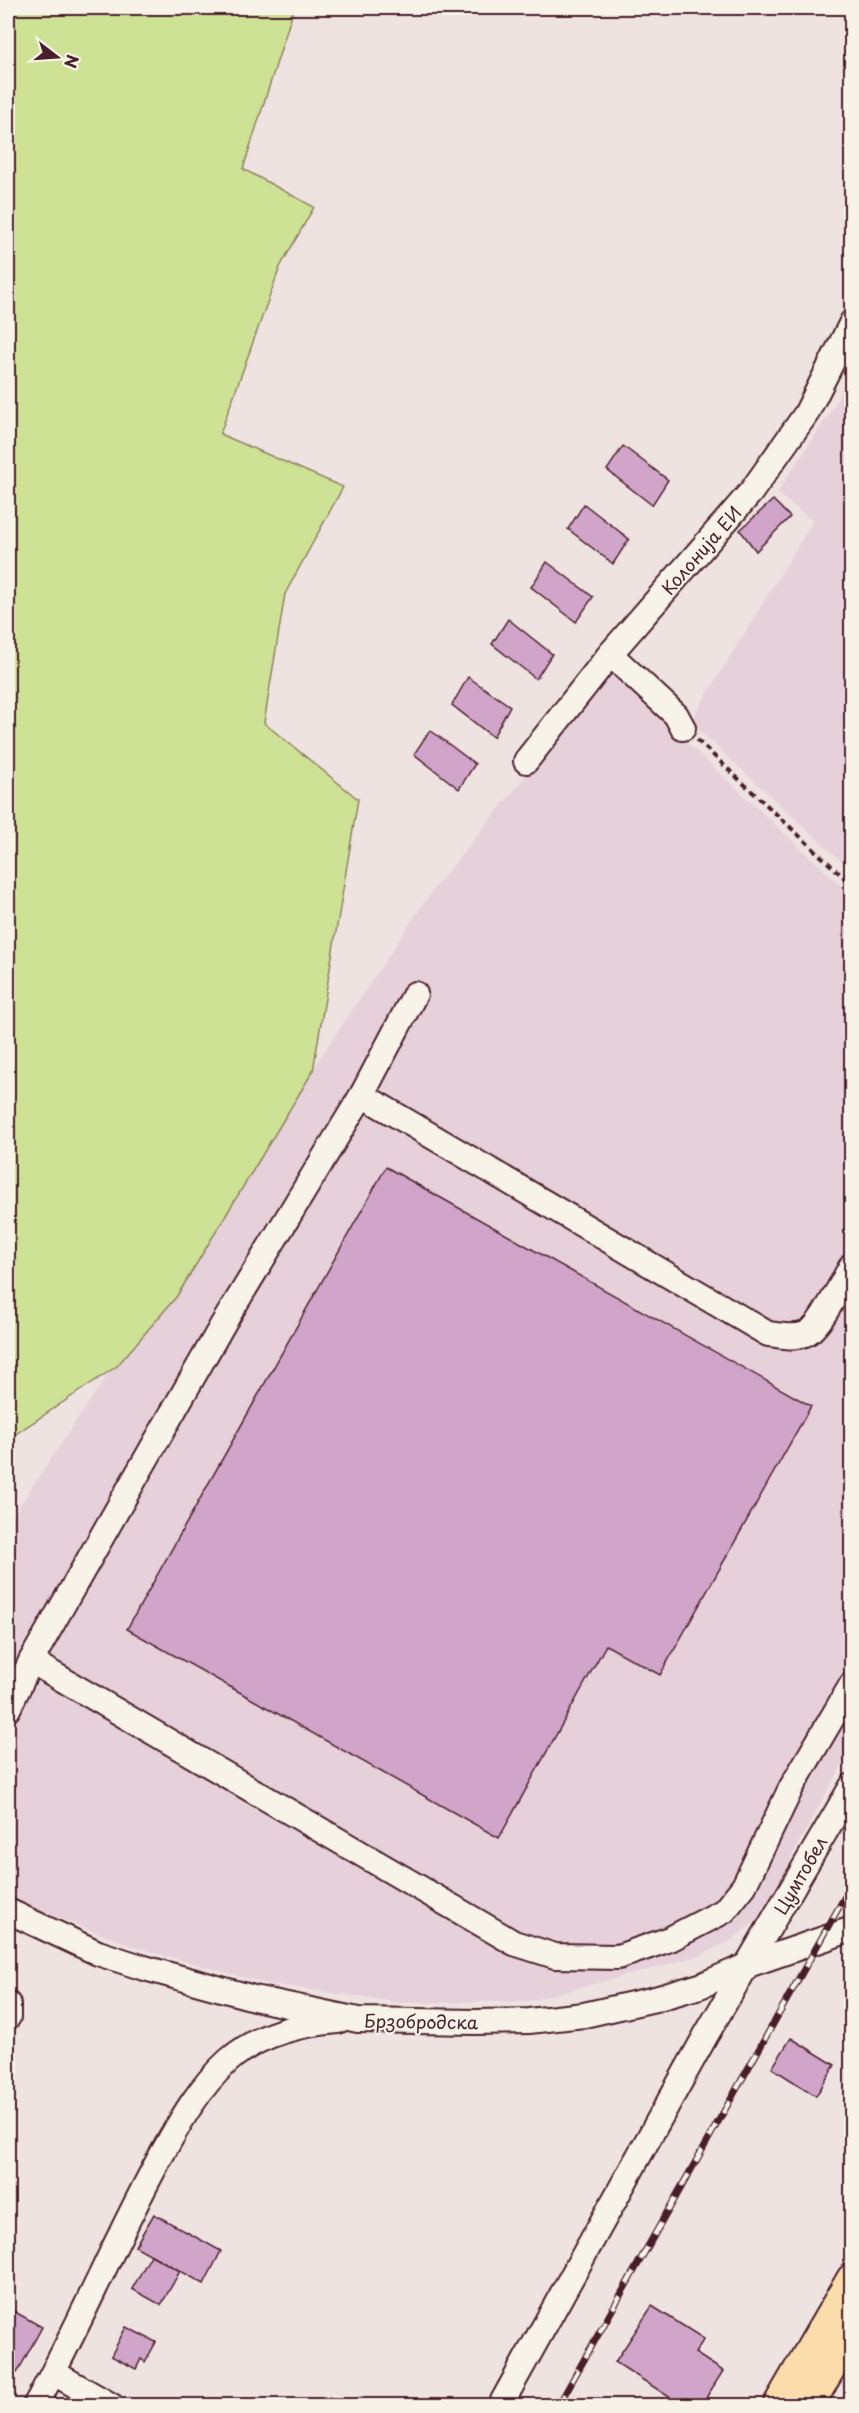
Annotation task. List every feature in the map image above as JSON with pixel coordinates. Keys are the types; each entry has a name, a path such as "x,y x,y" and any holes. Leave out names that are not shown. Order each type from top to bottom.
{"main road":[{"path":"778,2406 852,2280"},
{"path":"808,2406 852,2330"}],"street":[{"name":"Колонија ЕИ","path":"526,761 610,654 751,492 806,414 852,322"},
{"path":"610,654 676,715 683,728"},
{"path":"8,1709 31,1661 223,1324 362,1095 415,994"},
{"path":"362,1095 768,1334 793,1337 808,1334 852,1265"},
{"path":"31,1661 494,1932 514,1943 555,1956 618,1957 670,1939 724,1911 744,1886 791,1788 843,1719 852,1684"},
{"name":"Цумтобел","path":"500,2406 748,1965 852,1786"},
{"name":"Брзобродска","path":"8,1911 98,1953 141,1967 254,1998 358,2020 497,2022 584,2015 677,1993 748,1965 845,1932"},
{"path":"8,2004 8,2017"},
{"path":"35,2406 54,2373 143,2189 187,2108 206,2083 230,2059 281,2031 320,2023 358,2020"},
{"path":"54,2373 112,2406"}],"path":[{"path":"683,728 852,885"}],"shaded area":[{"path":"851,369 851,870 690,722 813,521 777,493 833,408"},
{"path":"613,669 681,737 851,895 851,1749 798,1844 774,1896 757,1920 730,1941 698,1956 529,2001 402,2003 264,1983 138,1948 22,1904 8,1896 8,1523 432,891"}],"green space":[{"path":"11,8 294,8 243,169 314,207 280,267 220,434 343,487 285,594 264,723 358,799 313,1071 177,1296 117,1366 8,1439 8,16"}],"building":[{"path":"623,446 668,480 652,505 607,470"},
{"path":"773,500 790,517 756,551 740,530"},
{"path":"584,504 629,539 613,564 568,529"},
{"path":"547,562 593,597 576,622 531,587"},
{"path":"508,619 552,654 536,679 492,644"},
{"path":"468,677 510,706 493,737 452,705"},
{"path":"430,730 475,764 459,789 414,754"},
{"path":"386,1167 811,1406 660,1675 606,1645 499,1838 127,1629"},
{"path":"791,2038 835,2065 816,2096 772,2068"},
{"path":"154,2214 221,2251 204,2284 135,2246"},
{"path":"151,2255 180,2271 161,2305 132,2289"},
{"path":"652,2306 704,2339 695,2353 723,2371 701,2406 683,2406 615,2362"},
{"path":"8,2308 42,2327 17,2373 8,2368"},
{"path":"126,2327 156,2342 145,2362 141,2359 136,2369 111,2356"}],"railway":[{"path":"558,2406 852,1884"}]}
